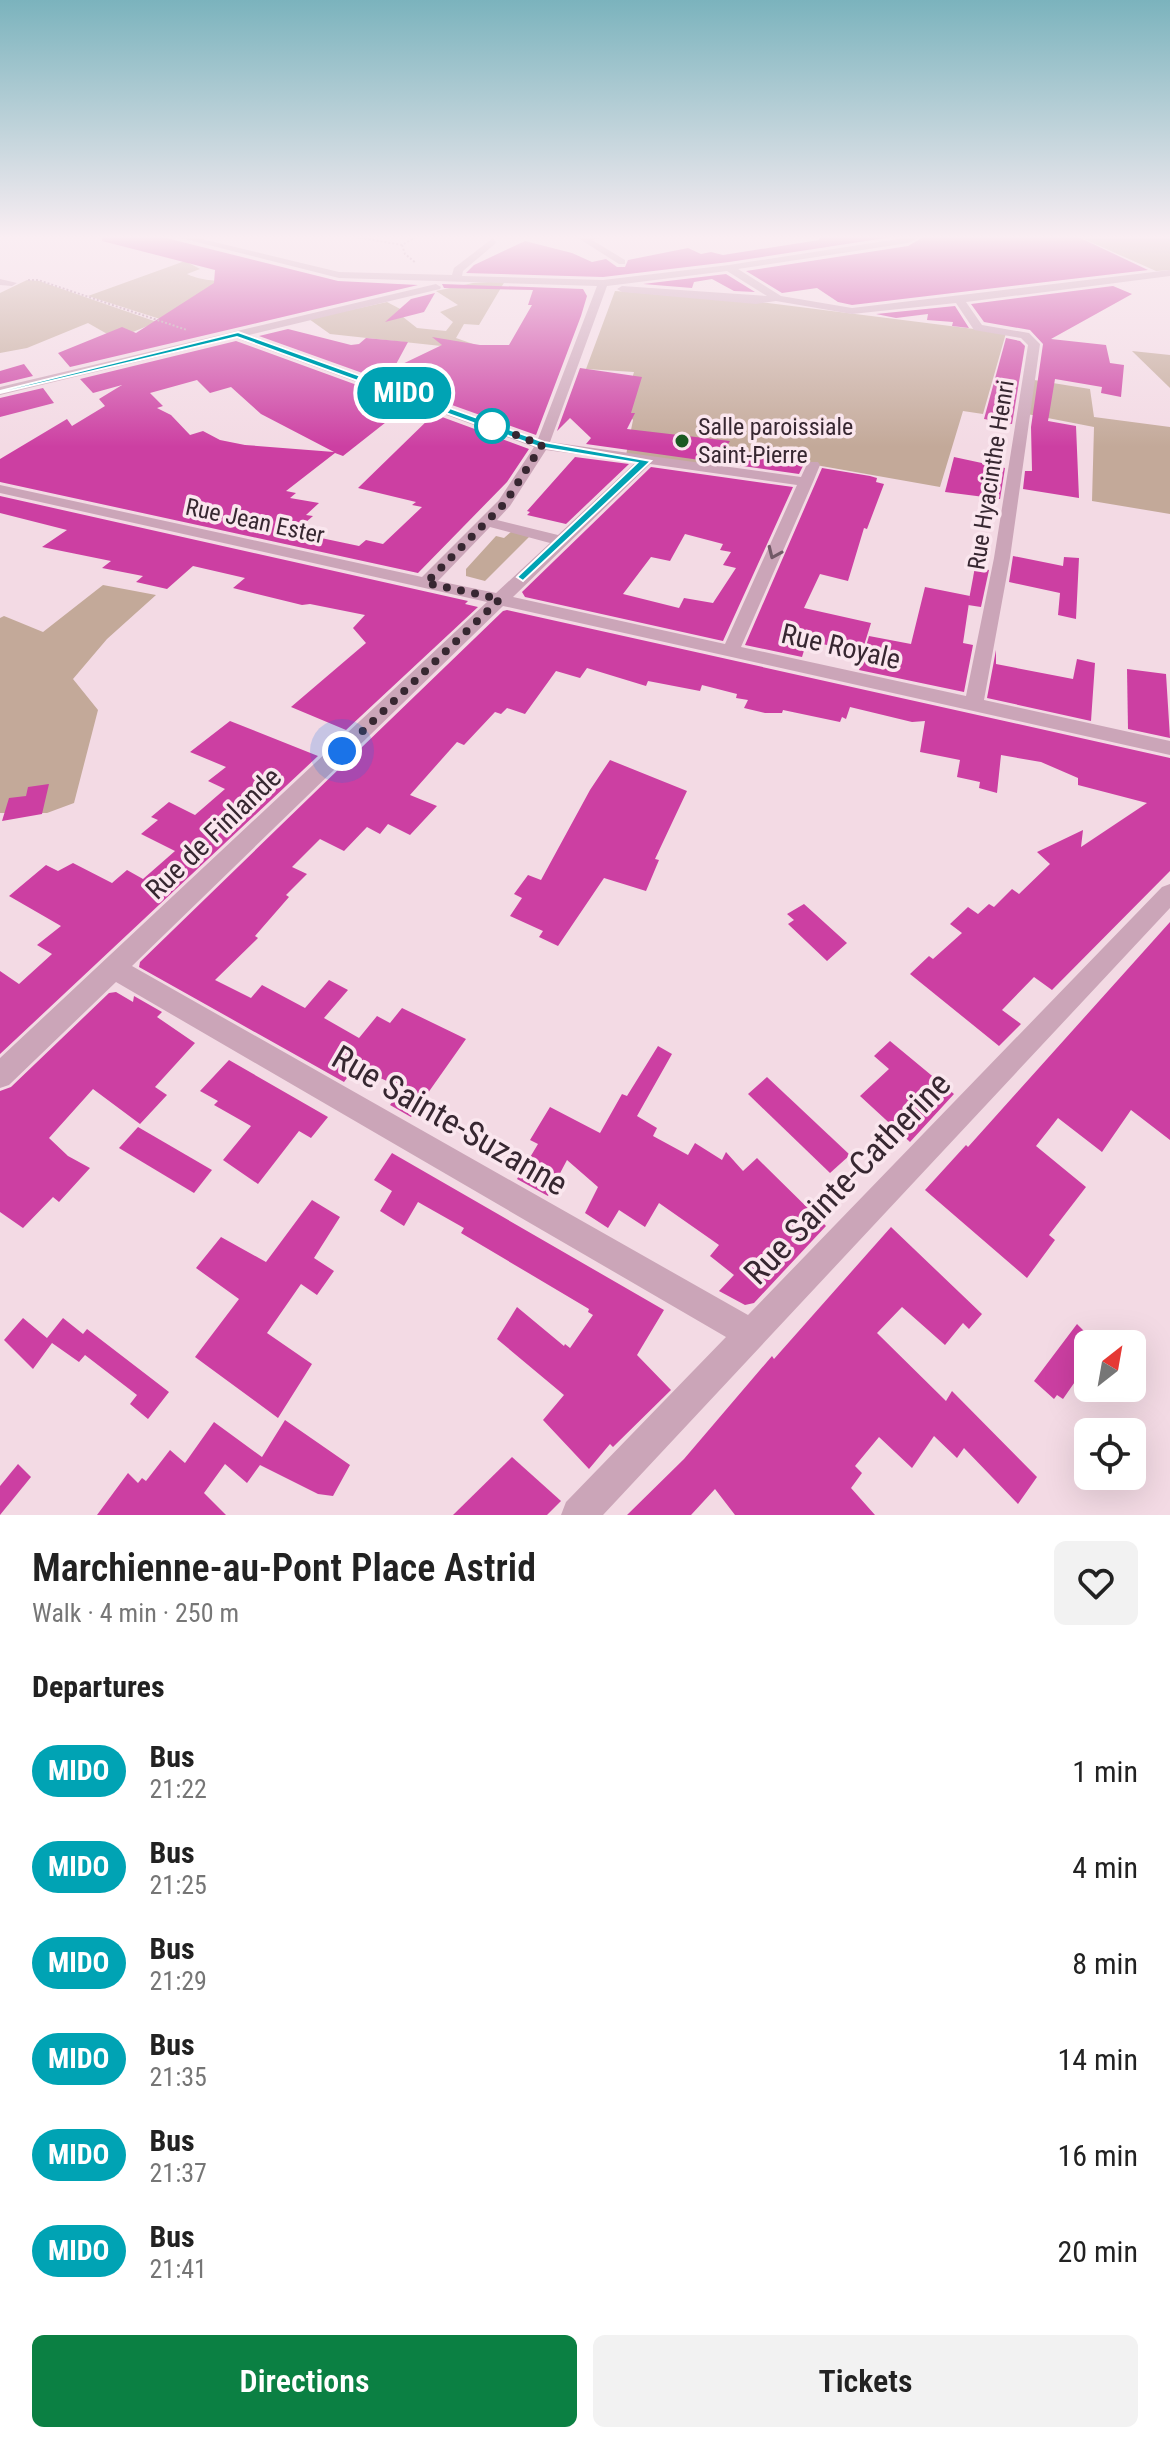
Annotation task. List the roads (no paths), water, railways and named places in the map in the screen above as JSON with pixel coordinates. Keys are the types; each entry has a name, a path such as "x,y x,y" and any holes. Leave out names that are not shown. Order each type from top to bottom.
{"street":[{"path":"0,391 358,306"},
{"path":"426,583 505,503 542,445 594,306"},
{"path":"829,306 865,311 910,306"},
{"name":"Rue Hyacinthe Henri","path":"963,306 978,328 1025,335 1034,344 1005,542 974,704"},
{"path":"238,335 542,445 806,482"},
{"name":"Rue de Finlande","path":"0,1076 645,461"},
{"path":"731,650 813,465"},
{"name":"Rue Jean Ester","path":"0,489 500,599"},
{"path":"487,522 562,541"},
{"name":"Rue Royale","path":"500,599 1170,748"},
{"name":"Rue Sainte-Catherine","path":"579,1515 1170,893"},
{"name":"Rue Sainte-Suzanne","path":"115,969 749,1333"}],"place":[{"name":"Salle paroissiale Saint-Pierre","path":"682,441"}]}
